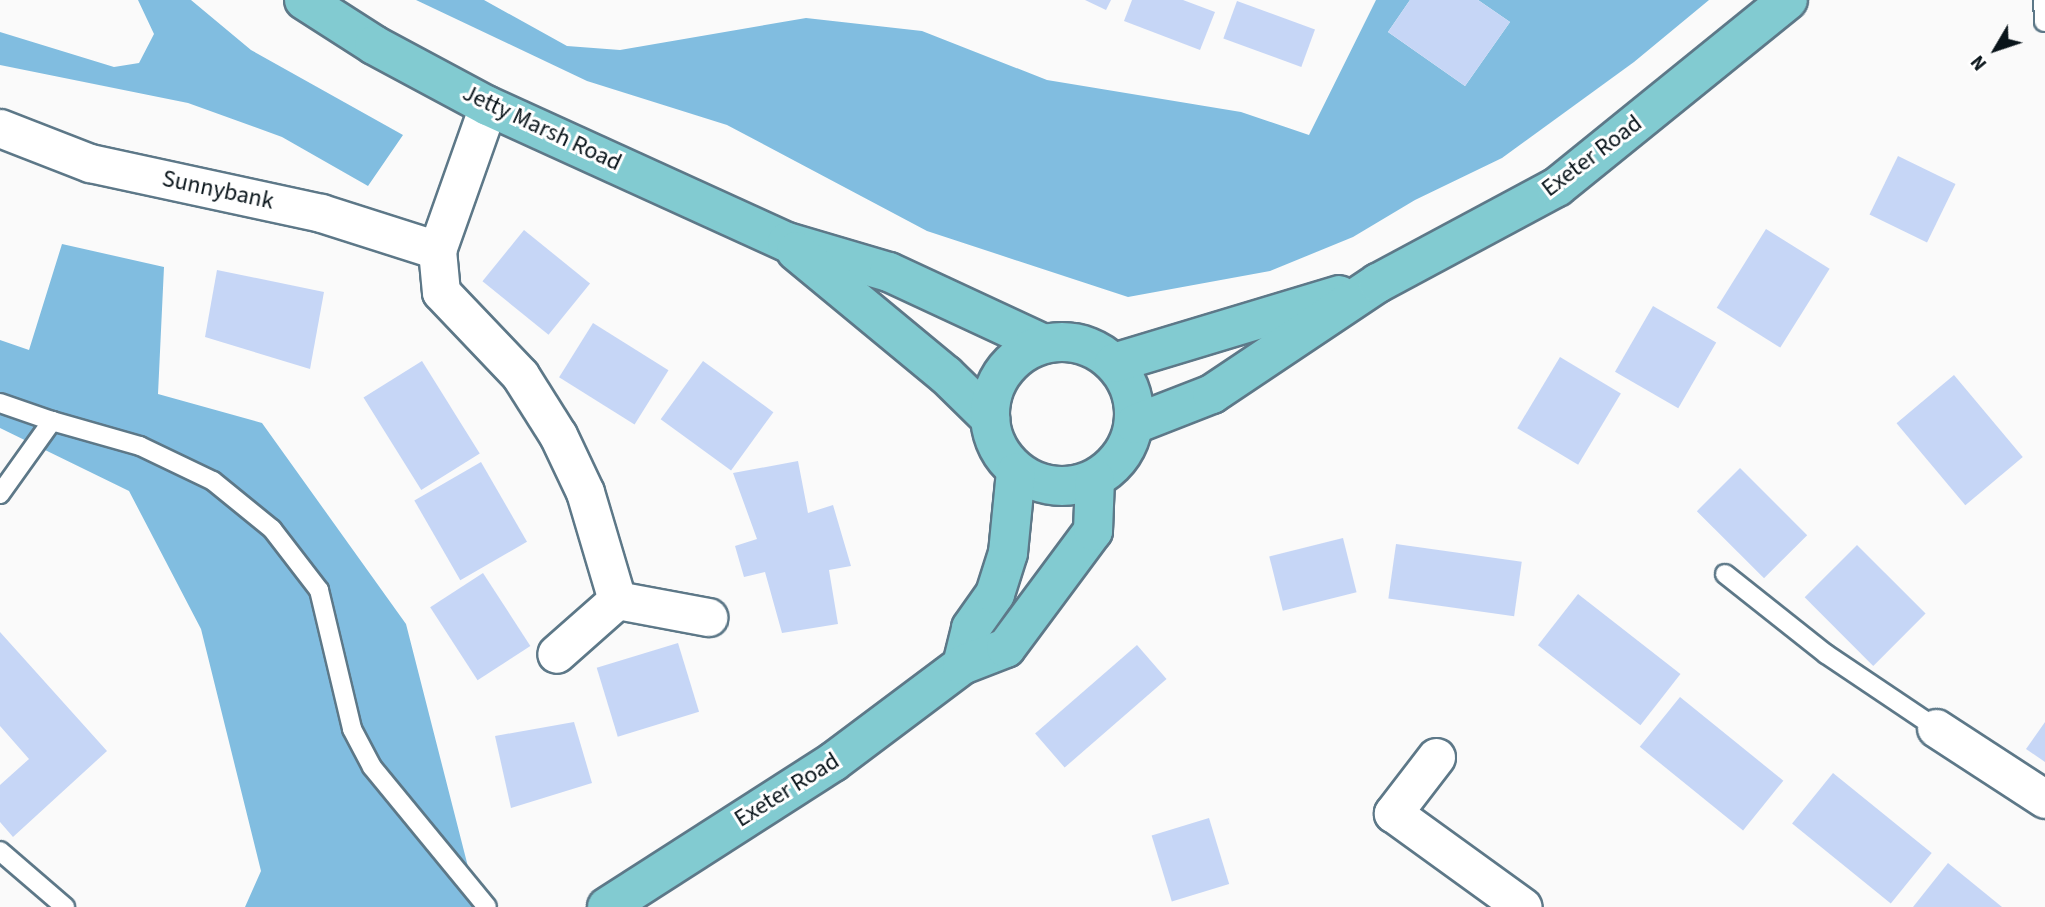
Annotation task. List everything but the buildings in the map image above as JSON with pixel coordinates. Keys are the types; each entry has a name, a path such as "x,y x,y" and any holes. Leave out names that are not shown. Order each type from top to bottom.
{"main road":[{"name":"Jetty Marsh Road","path":"304,0 374,45 488,106 787,242 889,272 1042,343"},
{"name":"Exeter Road","path":"1135,424 1212,394 1378,283 1557,187 1788,0"},
{"name":"Jetty Marsh Road","path":"787,242 946,375 990,418"},
{"name":"Exeter Road","path":"1114,363 1378,283"},
{"path":"1068,341 1093,348 1114,363 1133,401 1135,424 1128,445 1113,466 1095,479 1040,485 1016,472 996,440 990,418 992,395 1001,374 1019,355 1042,343 1068,341"},
{"path":"962,665 971,628 995,594 1008,553 1016,472"},
{"name":"Exeter Road","path":"607,907 833,762 962,665 1006,648 1057,584 1093,531 1095,479"}],"street":[{"path":"488,106 436,250 441,292 520,375 558,435 586,492 617,600"},
{"name":"Sunnybank","path":"0,128 90,163 321,213 436,250"},
{"path":"617,600 708,617"},
{"path":"556,654 617,600"},
{"path":"1936,728 2045,799"},
{"path":"1436,757 1393,813 1523,907"}],"lane":[{"path":"2043,0 2044,22"},
{"path":"0,403 141,446 214,481 272,529 319,590 352,729 372,767 487,907"},
{"path":"0,494 52,421"},
{"path":"1725,574 1826,654 1936,728"},
{"path":"0,850 65,907"}],"shaded area":[{"path":"138,0 191,0 251,50 403,135 368,186 282,137 188,103 0,65 0,32 114,67 139,63 154,34"},
{"path":"416,0 484,0 567,46 620,50 806,18 922,31 1047,80 1241,112 1309,135 1376,0 1410,0 1388,32 1465,86 1510,22 1478,0 1709,0 1634,62 1502,158 1415,200 1353,237 1270,271 1128,297 927,231 727,125 587,81"},
{"path":"62,244 164,267 158,394 262,423 406,624 476,898 472,907 245,907 261,871 201,629 129,491 0,428 0,340 29,350"}]}
